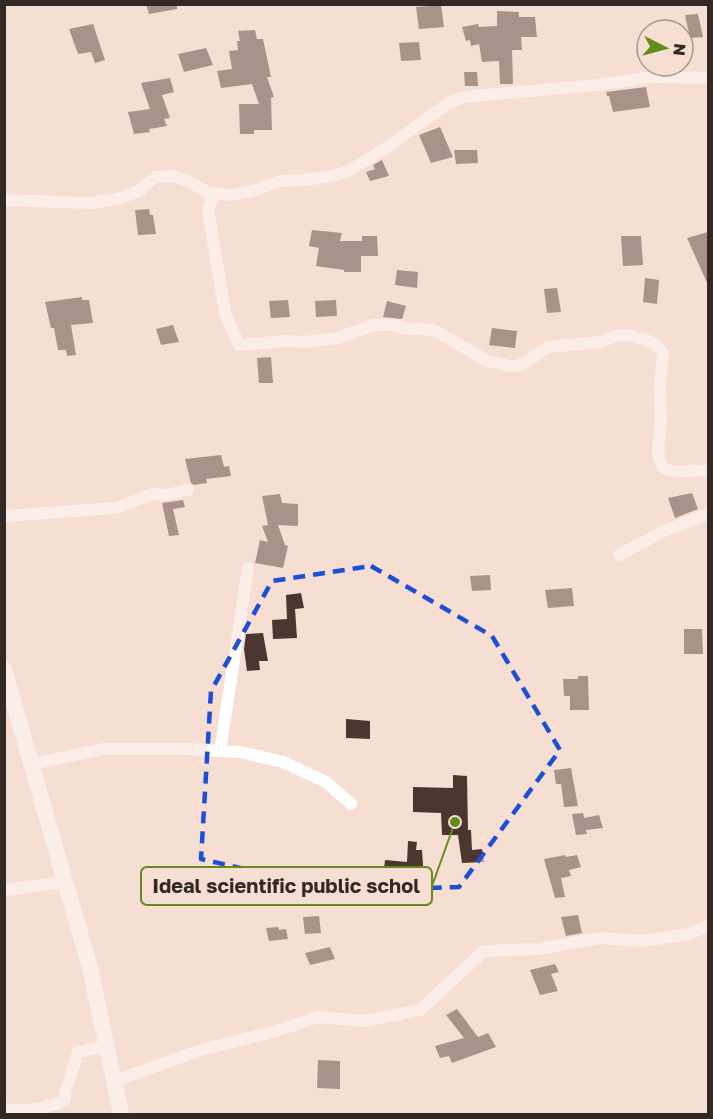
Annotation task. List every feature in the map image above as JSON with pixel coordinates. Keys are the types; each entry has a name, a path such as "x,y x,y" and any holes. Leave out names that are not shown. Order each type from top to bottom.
{"main road":[{"path":"4,669 8,692 32,764 90,968 121,1114"}],"street":[{"path":"4,200 91,203 118,199 140,190 155,177 173,176 189,181 209,193 232,195 256,190 279,181 303,180 347,172 389,146 450,102 464,97 597,85 653,77 708,78"},
{"path":"216,194 208,210 225,313 239,345 338,338 374,325 390,325 434,330 487,361 517,366 548,346 601,342 615,336 628,335 654,344 663,353 658,452 662,467 670,471 694,469 708,471"},
{"path":"4,516 116,508 152,494 166,495 188,490"},
{"path":"620,555 664,531 708,514"},
{"path":"220,751 248,568"},
{"path":"32,764 103,749 240,752 283,762 326,782 351,804"},
{"path":"4,890 66,882"},
{"path":"114,1081 201,1050 273,1032 318,1017 365,1020 420,1010 484,951 539,949 600,938 642,941 689,934 708,926"},
{"path":"4,1109 16,1111 64,1101 78,1052 106,1046"}],"highlighted area":[{"path":"371,566 492,636 560,750 459,887 342,891 201,859 211,691 272,581"}],"building":[{"path":"146,4 177,4 177,9 149,14"},
{"path":"441,5 444,27 419,29 416,7"},
{"path":"497,11 519,12 519,17 535,17 537,37 521,37 522,50 512,50 513,84 500,84 499,61 482,62 479,44 471,46 470,40 466,41 462,27 478,24 479,27 497,26"},
{"path":"698,14 703,37 695,38 695,18 686,18 685,15"},
{"path":"93,24 105,60 95,63 91,52 78,54 69,29"},
{"path":"255,30 257,39 263,39 271,77 267,77 274,97 271,98 272,130 254,130 254,134 240,134 239,104 259,104 252,84 221,88 217,71 232,69 229,51 238,50 237,41 240,41 238,31"},
{"path":"419,42 421,60 401,61 399,43"},
{"path":"206,48 213,65 184,72 178,54"},
{"path":"464,72 477,72 478,86 465,86"},
{"path":"170,78 174,92 162,95 170,118 164,119 167,126 149,129 150,132 134,134 128,112 150,109 141,83"},
{"path":"646,87 650,107 613,112 606,92"},
{"path":"440,127 453,157 431,163 419,135"},
{"path":"454,150 477,150 478,163 456,164"},
{"path":"382,160 389,176 370,181 366,172 375,169 373,165"},
{"path":"149,209 150,215 153,215 156,234 138,235 135,210"},
{"path":"312,230 342,233 340,241 362,241 362,236 377,236 378,256 361,256 361,272 344,272 344,270 316,266 319,248 309,246"},
{"path":"708,232 708,285 687,238"},
{"path":"621,236 641,236 643,265 623,266"},
{"path":"397,270 418,272 417,288 395,285"},
{"path":"645,278 659,280 657,304 643,302"},
{"path":"557,288 561,312 547,313 544,289"},
{"path":"82,297 82,300 89,300 93,323 71,325 76,355 67,356 66,350 58,350 54,328 51,328 45,302"},
{"path":"288,300 290,317 271,318 269,301"},
{"path":"336,300 337,316 316,317 315,301"},
{"path":"387,301 406,306 402,319 383,317"},
{"path":"173,325 179,342 161,345 156,329"},
{"path":"492,328 517,331 515,348 489,345"},
{"path":"271,357 273,383 259,383 257,358"},
{"path":"221,455 224,467 229,466 231,476 206,479 207,483 194,485 191,483 185,459"},
{"path":"692,493 698,509 675,518 668,498"},
{"path":"280,494 282,503 298,504 298,526 278,525 285,545 288,546 283,568 255,563 260,540 268,542 262,526 268,525 262,496"},
{"path":"183,500 185,507 173,509 179,535 169,536 162,503"},
{"path":"490,575 491,590 472,591 470,576"},
{"path":"572,588 574,606 548,608 545,590"},
{"path":"301,593 304,608 295,609 297,638 273,639 272,620 287,619 286,595"},
{"path":"684,629 702,629 703,654 684,654"},
{"path":"263,633 268,661 259,661 260,670 247,671 244,649 246,634"},
{"path":"578,676 588,676 589,710 570,710 570,696 564,696 563,679 578,679"},
{"path":"346,719 370,721 370,739 346,738"},
{"path":"571,768 578,806 564,807 561,784 556,784 554,770"},
{"path":"453,775 467,776 468,830 471,830 472,850 482,849 484,862 462,863 458,835 442,835 441,813 413,812 413,787 453,788"},
{"path":"583,813 584,818 599,815 603,828 586,830 587,834 576,835 572,814"},
{"path":"408,841 417,842 416,850 422,850 424,879 410,879 410,881 383,878 385,860 407,862"},
{"path":"565,855 566,857 577,855 581,867 569,870 571,876 561,878 565,897 555,898 544,859"},
{"path":"578,915 582,933 566,936 561,917"},
{"path":"319,916 321,933 305,934 303,917"},
{"path":"278,927 279,930 286,929 288,939 269,941 266,928"},
{"path":"330,947 335,959 310,965 305,953"},
{"path":"555,964 559,972 551,974 558,991 540,995 530,970"},
{"path":"457,1009 478,1037 488,1033 496,1047 452,1063 449,1056 440,1058 435,1046 464,1038 446,1015"},
{"path":"318,1060 340,1061 340,1089 317,1088"}],"place":[{"name":"Ideal scientific public schol","path":"455,822"}]}
